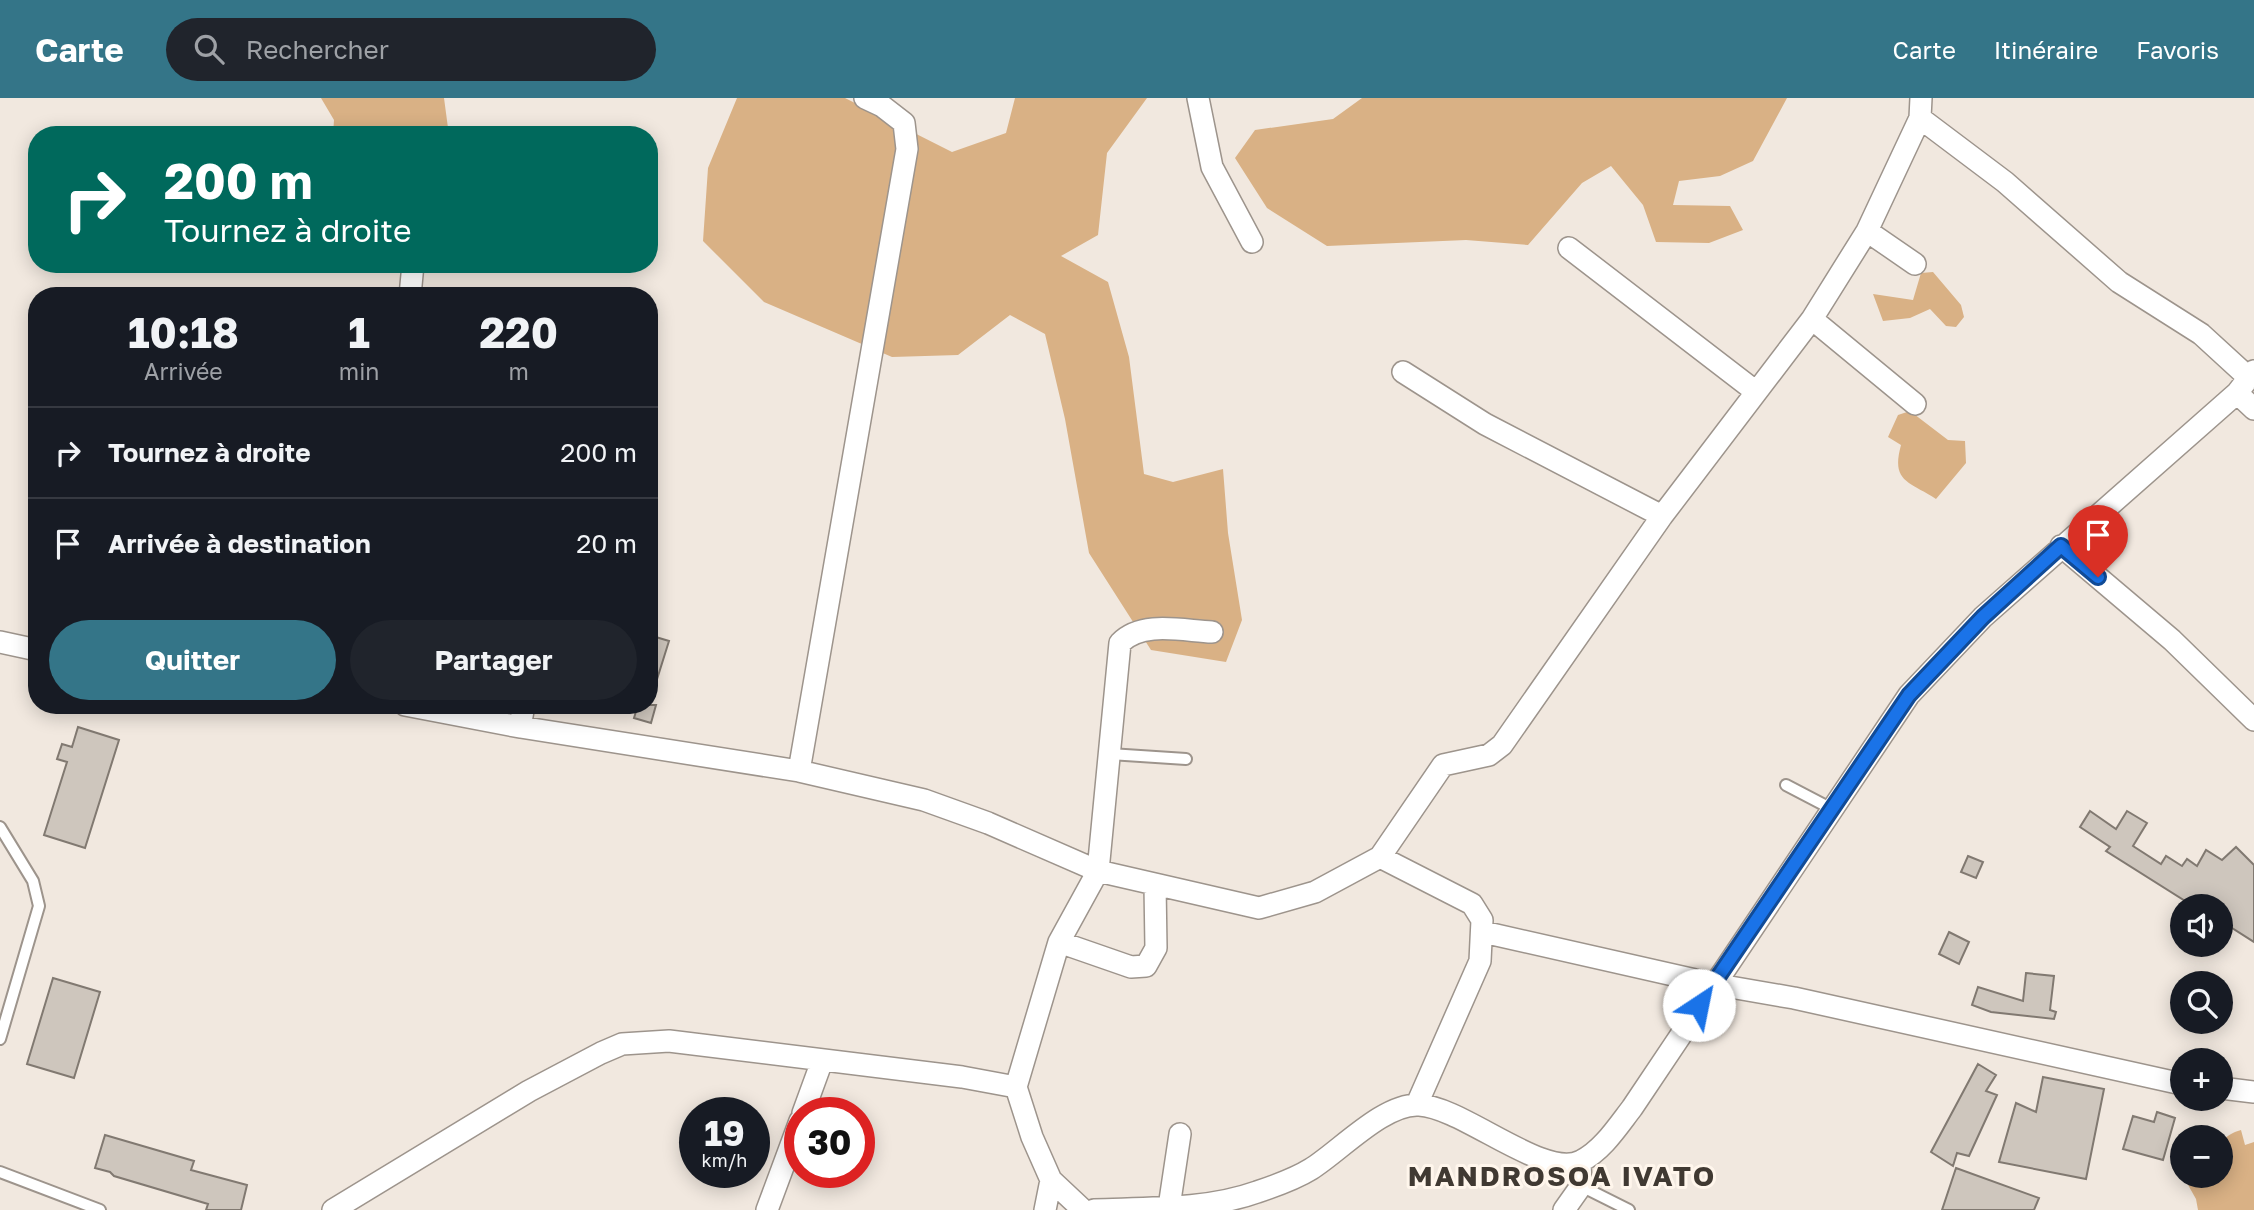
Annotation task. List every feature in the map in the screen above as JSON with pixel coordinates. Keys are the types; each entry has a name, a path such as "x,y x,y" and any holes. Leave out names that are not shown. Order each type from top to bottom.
{"street":[{"path":"799,771 907,149 904,123 882,106 865,98"},
{"path":"1198,98 1212,167 1252,243"},
{"path":"452,714 799,771 924,800 988,823 1098,871 1259,908 1315,892 1380,857 1443,765 1489,755 1502,745 1662,516 1811,319 1867,232 1920,108 2119,282 2201,334 2246,381 2254,409"},
{"path":"1867,232 1915,264"},
{"path":"1569,248 1755,391"},
{"path":"1811,319 1915,404"},
{"path":"1403,372 1485,424 1580,471 1662,516"},
{"path":"1094,1210 1195,1208 1255,1193 1309,1170 1375,1122 1396,1110 1417,1104 1442,1109 1554,1163 1580,1162 1605,1142 1632,1108 1909,695 1983,617 2246,381"},
{"path":"2061,546 2172,640 2254,720"},
{"path":"1083,1210 1051,1180 1032,1137 1016,1087 1059,942 1098,871 1120,643 1127,636 1149,629 1212,632"},
{"path":"0,642 28,648"},
{"path":"520,727 522,714"},
{"path":"1380,857 1472,904 1482,920 1480,961 1417,1104"},
{"path":"1059,942 1131,967 1146,966 1156,948 1155,885"},
{"path":"1483,932 2170,1081"},
{"path":"333,1210 529,1091 622,1044 668,1041 962,1077 1016,1087"},
{"path":"809,1097 822,1061"},
{"path":"2233,1089 2254,1092"},
{"path":"1169,1208 1180,1134"},
{"path":"1564,1210 1581,1186 1580,1162"},
{"path":"767,1210 784,1164"},
{"path":"1045,1210 1051,1180"}],"lane":[{"path":"1110,754 1186,759"},
{"path":"1786,785 1832,809"},
{"path":"0,827 33,881 39,906 0,1039"},
{"path":"0,994 13,997"},
{"path":"0,1172 100,1210"},
{"path":"1581,1186 1629,1210"}],"shaded area":[{"path":"321,98 444,98 448,126 334,126 334,120"},
{"path":"737,98 845,98 952,152 1006,133 1015,98 1147,98 1107,153 1098,235 1061,256 1108,282 1129,357 1144,474 1173,482 1223,469 1228,533 1242,620 1226,662 1151,650 1089,553 1065,419 1045,334 1010,315 958,355 892,357 764,302 703,241 708,168"},
{"path":"1362,98 1787,98 1753,161 1720,176 1679,181 1673,205 1730,206 1743,230 1709,243 1656,242 1643,205 1611,166 1582,183 1528,245 1466,240 1327,246 1267,208 1235,158 1255,130 1333,119"},
{"path":"1933,272 1961,305 1964,317 1956,327 1946,326 1930,309 1910,318 1883,321 1873,294 1913,300 1921,273"},
{"path":"1910,411 1948,440 1965,441 1966,463 1936,499 1910,484 1900,474 1898,457 1901,445 1888,437 1898,415"},
{"path":"2241,1130 2245,1145 2254,1142 2254,1210 2198,1210 2190,1188 2233,1188 2233,1133"}],"building":[{"path":"658,638 669,641 658,676"},
{"path":"635,714 654,714 651,723 634,718"},
{"path":"78,727 119,740 85,848 44,835 67,762 57,759 62,744 72,747"},
{"path":"2090,811 2116,829 2127,811 2147,823 2133,846 2161,864 2166,856 2182,866 2187,859 2197,866 2206,850 2222,860 2236,847 2254,865 2254,942 2233,929 2233,894 2174,894 2106,851 2110,847 2080,827"},
{"path":"1968,856 1983,862 1976,878 1961,872"},
{"path":"1949,932 1969,942 1959,964 1939,954"},
{"path":"2026,973 2054,976 2050,1010 2056,1012 2054,1019 1991,1012 1972,1005 1978,987 2023,1001"},
{"path":"53,978 100,992 74,1078 27,1064"},
{"path":"1978,1064 1996,1075 1986,1091 1997,1095 1969,1156 1957,1153 1953,1166 1931,1152"},
{"path":"2043,1077 2104,1089 2086,1179 1999,1162 2016,1103 2036,1112"},
{"path":"2157,1112 2175,1118 2173,1125 2170,1125 2163,1160 2123,1149 2133,1116 2154,1122"},
{"path":"105,1135 194,1161 191,1170 247,1185 241,1210 206,1210 208,1204 95,1168"},
{"path":"1956,1168 2039,1198 2034,1210 1942,1210"}],"district":[{"name":"MANDROSOA IVATO","path":"1562,1176"}],"route":[{"path":"1699,1005 1909,695 1983,617 2061,546 2098,577"}]}
